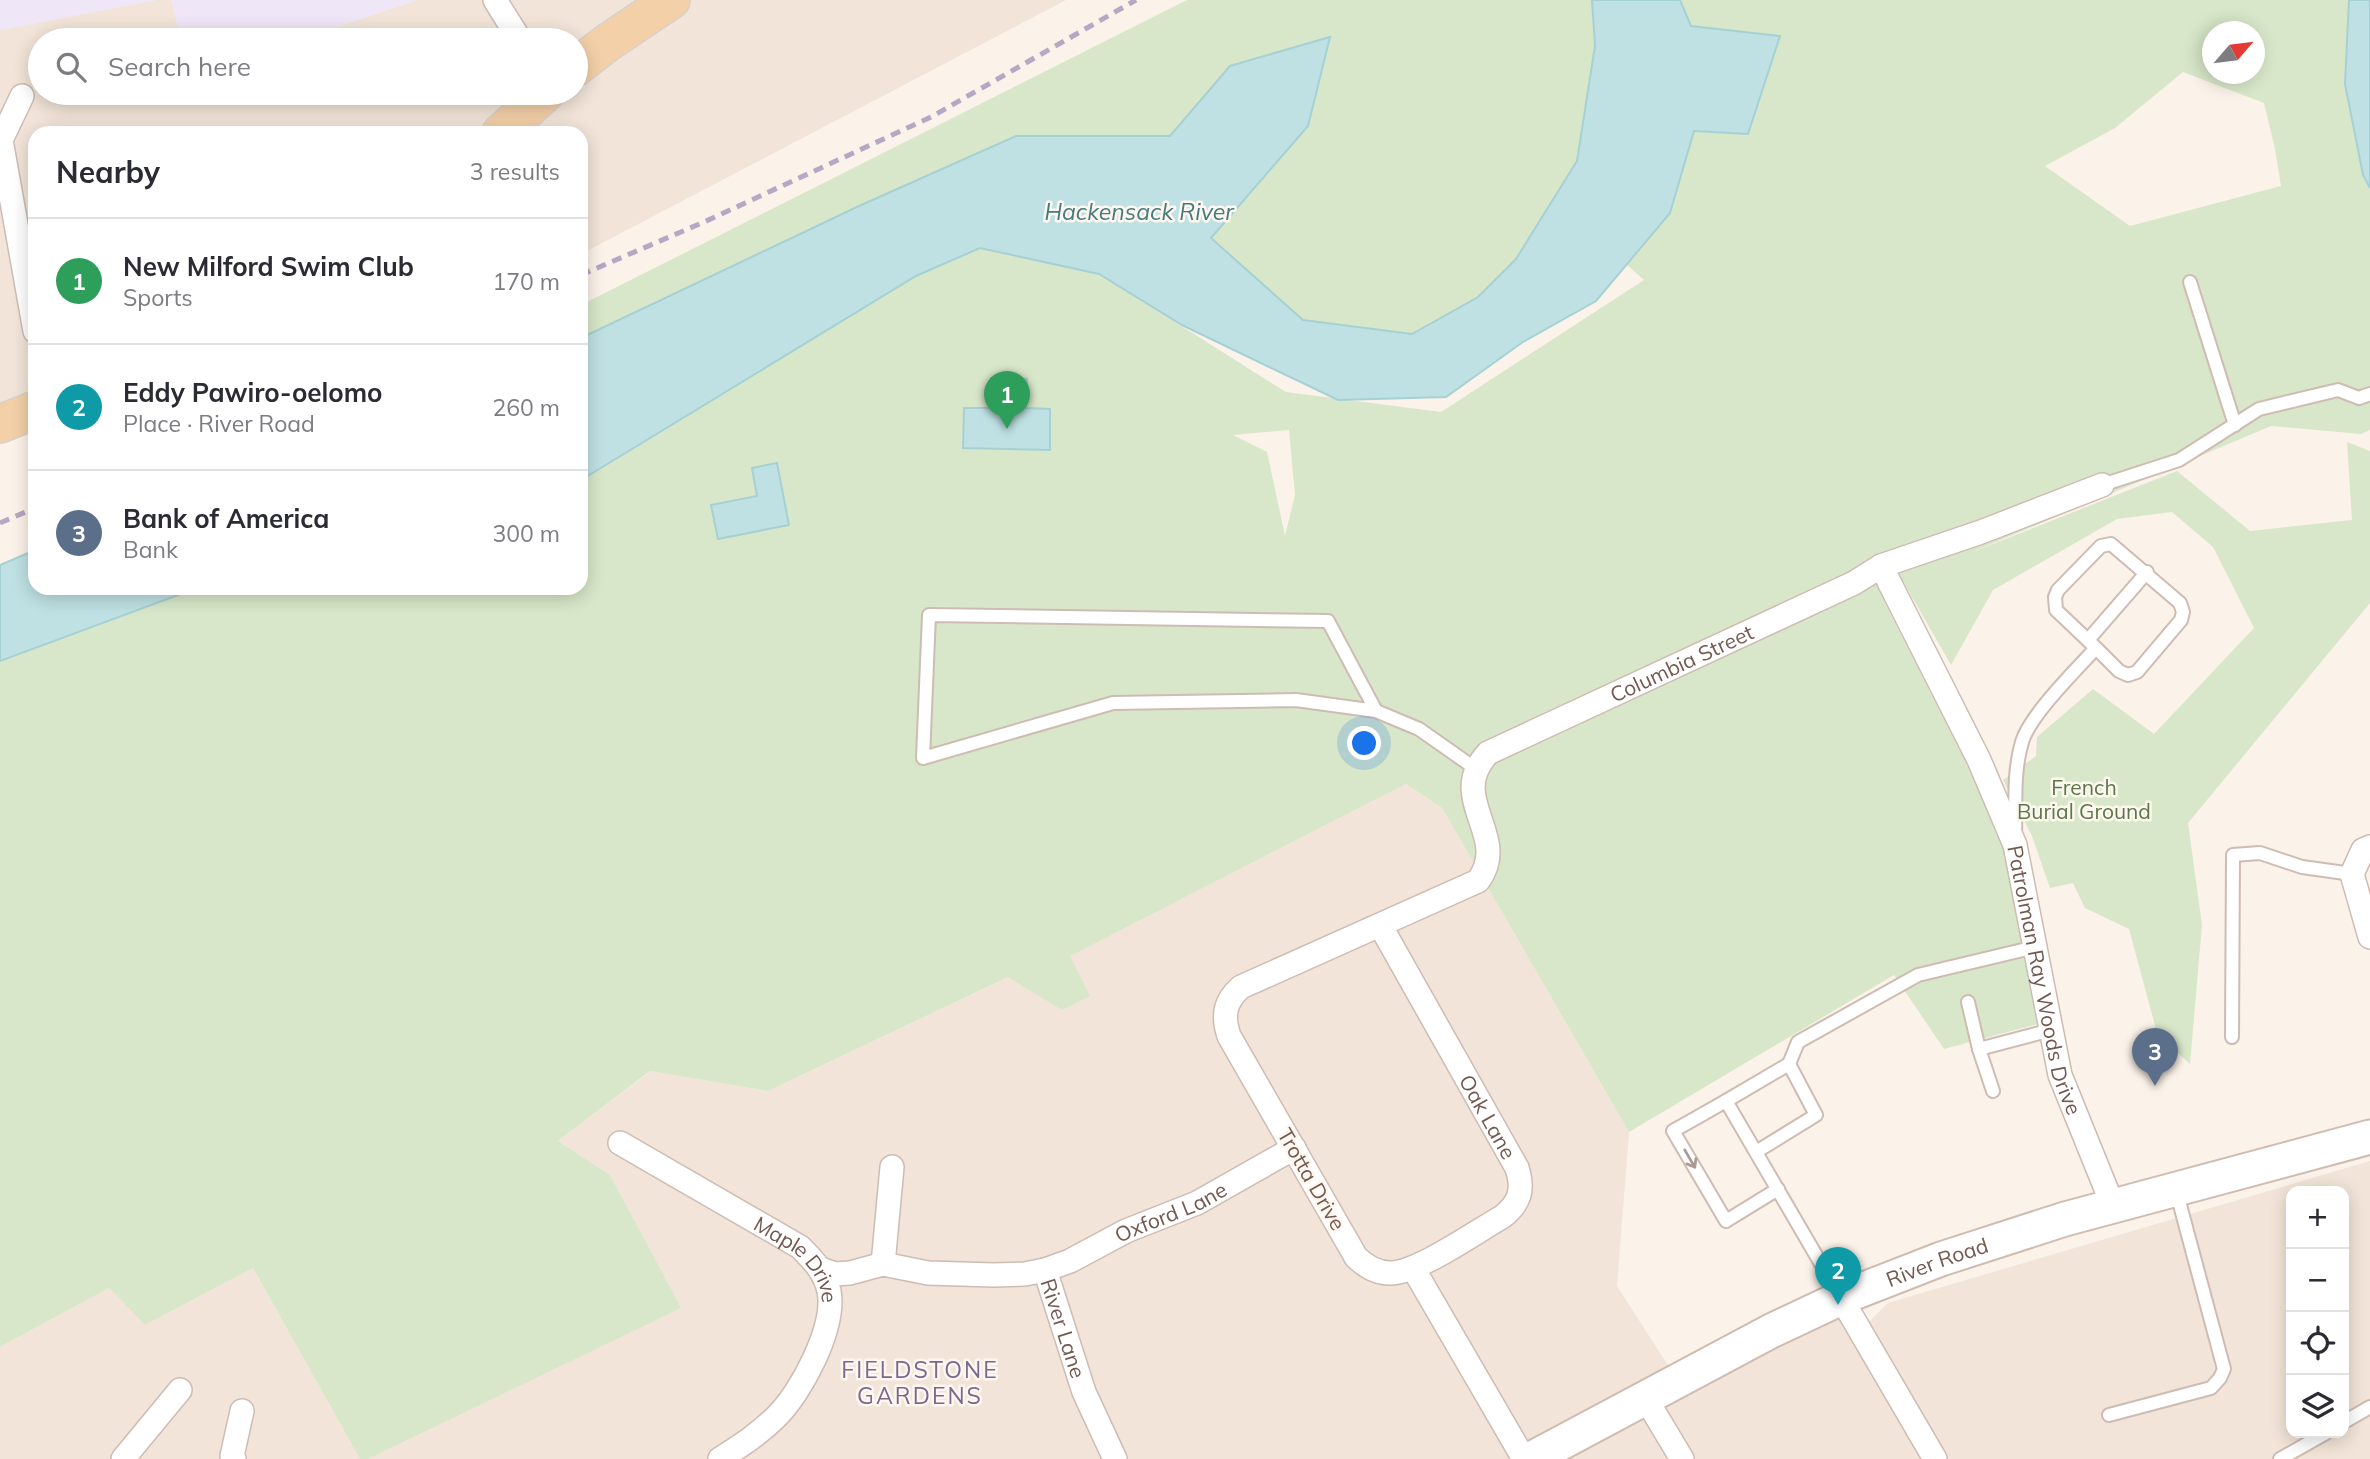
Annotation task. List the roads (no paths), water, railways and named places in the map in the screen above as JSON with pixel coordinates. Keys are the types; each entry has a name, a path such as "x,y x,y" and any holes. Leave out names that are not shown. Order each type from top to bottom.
{"main road":[{"path":"588,58 671,0"},
{"path":"509,126 532,105"},
{"path":"0,424 28,414"},
{"name":"River Road","path":"1531,1459 1771,1331 1841,1298 1941,1259 2065,1219 2370,1137"}],"street":[{"path":"495,0 512,28"},
{"path":"22,96 1,140 28,292"},
{"name":"Columbia Street","path":"1476,769 1488,753 1854,583 1881,566 1981,532 2102,485"},
{"name":"Patrolman Ray Woods Drive","path":"1881,566 1979,761 2015,845 2060,1075 2113,1206"},
{"path":"1380,926 1469,886 1483,874 1489,853 1472,790 1476,769"},
{"path":"2370,848 2363,850 2352,874 2370,937"},
{"name":"Trotta Drive","path":"1380,926 1241,987 1232,995 1226,1009 1225,1023 1228,1035 1356,1257 1366,1267 1379,1272 1393,1274 1413,1268"},
{"name":"Oak Lane","path":"1380,926 1517,1168 1522,1183 1514,1208 1413,1268"},
{"name":"Maple Drive","path":"620,1143 800,1247 821,1269 829,1293 827,1318 809,1370 779,1415 758,1434 720,1459"},
{"name":"Oxford Lane","path":"1045,1270 1070,1261 1126,1230 1197,1203 1294,1148"},
{"path":"821,1269 850,1273 883,1264 891,1167"},
{"name":"River Lane","path":"883,1264 928,1273 994,1275 1045,1270 1084,1392 1113,1458"},
{"path":"1413,1268 1524,1459"},
{"path":"1841,1298 1935,1459"},
{"path":"123,1459 180,1390"},
{"path":"1646,1399 1682,1459"},
{"path":"234,1459 232,1456 242,1411"}],"lane":[{"path":"2190,282 2235,425"},
{"path":"2102,485 2179,460 2259,409 2338,390 2358,398 2370,394"},
{"path":"2111,544 2147,572 2180,603 2183,612 2181,621 2137,672 2128,676 2119,671 2092,644 2056,610 2055,597 2058,590 2101,546 2111,544"},
{"path":"2015,845 2017,775 2022,740 2036,717 2147,572"},
{"path":"1376,711 1328,621 929,615 923,758 1113,703 1296,700 1376,711 1419,729 1476,769"},
{"path":"2232,1037 2233,855 2260,853 2302,867 2352,874"},
{"path":"1778,1189 1726,1221 1673,1131 1788,1064 1798,1042 1918,975 2035,947"},
{"path":"1968,1002 1979,1049 1993,1091"},
{"path":"1979,1049 2051,1030"},
{"path":"1756,1152 1816,1115 1788,1064"},
{"path":"1726,1101 1841,1298"},
{"path":"2109,1415 2211,1388 2224,1369 2176,1189"},
{"path":"2349,1419 2370,1407"},
{"path":"2280,1459 2317,1438"}],"water":[{"name":"Hackensack River","path":"1592,0 1680,0 1691,26 1780,36 1748,134 1694,131 1670,213 1596,301 1523,342 1446,397 1338,400 1182,325 1099,274 980,248 916,276 588,476 588,335 859,206 1016,136 1170,136 1230,66 1330,37 1308,126 1211,238 1303,320 1412,334 1478,297 1516,259 1577,161 1595,46"},
{"path":"2349,0 2370,0 2370,188 2363,175 2345,84"},
{"path":"991,378 1027,379 1026,408 1050,409 1050,450 963,448 964,408 991,408"},
{"path":"777,463 789,525 718,539 711,505 757,496 752,468"},
{"path":"28,553 28,595 178,595 0,661 0,565"}],"railway":[{"path":"588,272 704,222 931,117 1136,0"},
{"path":"0,523 28,511"}],"place":[{"name":"New Milford Swim Club","path":"1007,429"},
{"name":"Bank of America","path":"2155,1086"},
{"name":"Eddy Pawiro-oelomo","path":"1838,1305"}],"district":[{"name":"FIELDSTONE GARDENS","path":"920,1382"}],"park label":[{"name":"French Burial Ground","path":"2084,799"}]}
